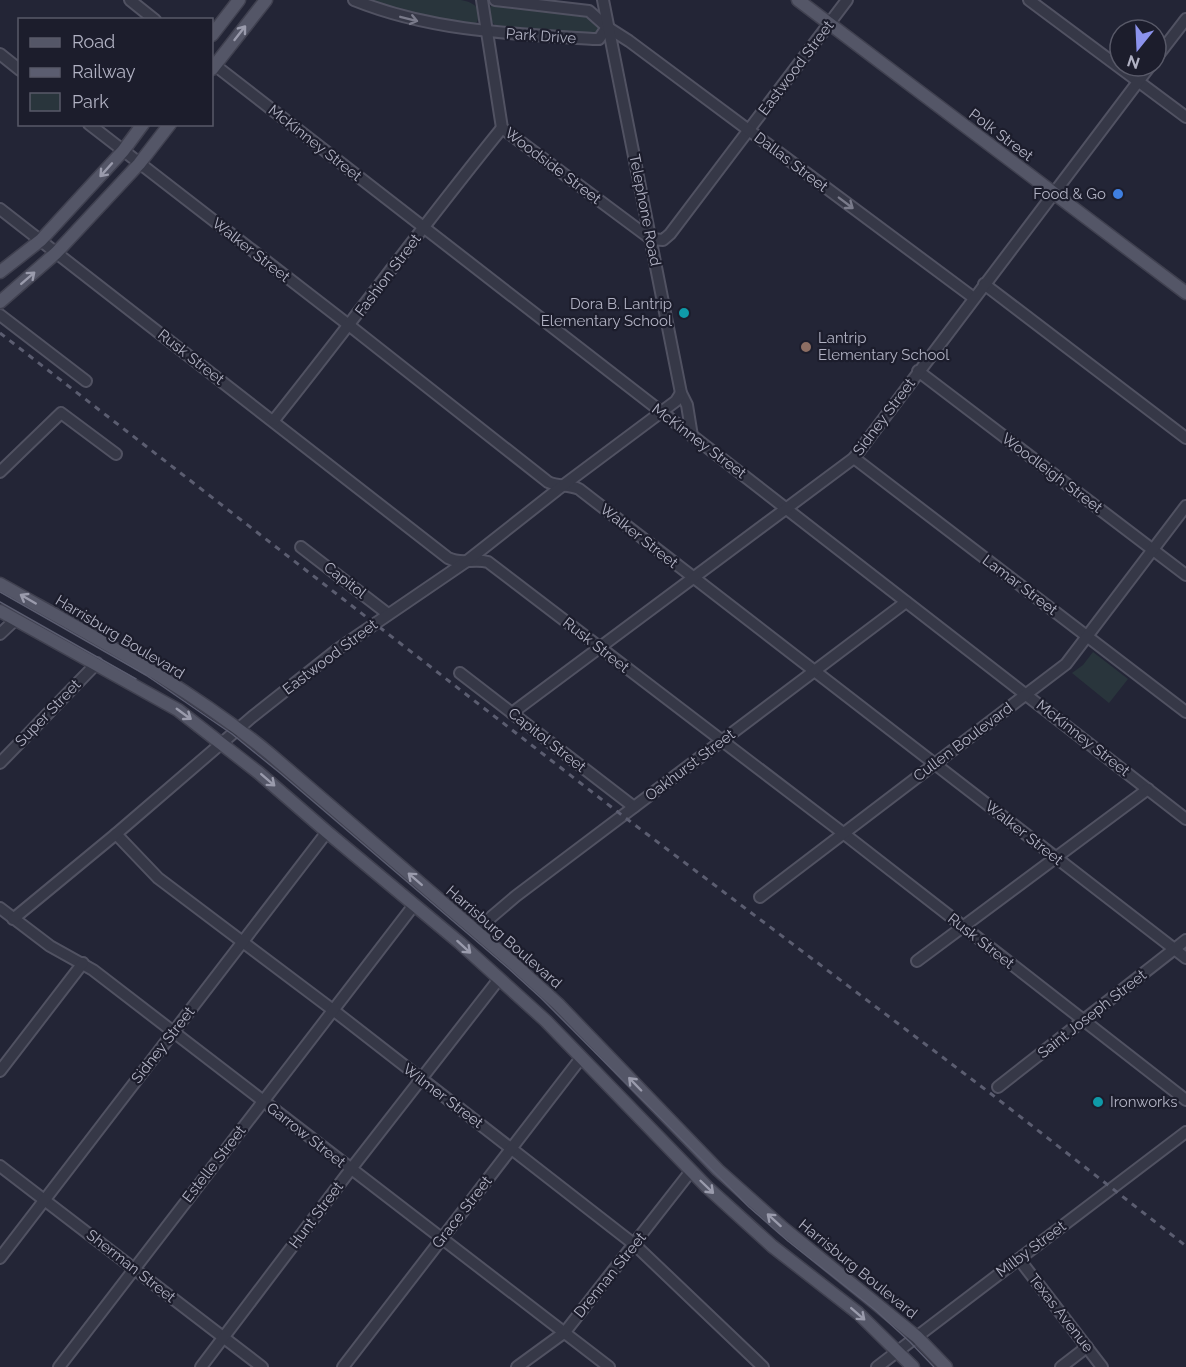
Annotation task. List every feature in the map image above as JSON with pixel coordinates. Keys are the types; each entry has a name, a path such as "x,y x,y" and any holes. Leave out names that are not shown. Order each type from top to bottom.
{"main road":[{"path":"213,34 239,0"},
{"path":"213,65 266,0"},
{"name":"Polk Street","path":"798,0 1186,293"},
{"path":"0,272 40,240 123,151 142,126"},
{"path":"0,302 56,253 139,164 168,126"},
{"name":"Harrisburg Boulevard","path":"0,584 150,669 238,729 270,754 476,930 558,1004 718,1170 783,1228 917,1337 946,1367"},
{"path":"0,610 178,710 222,743 460,943 546,1021 691,1171 772,1246 858,1313 913,1367"}],"street":[{"path":"130,0 152,18"},
{"name":"Park Drive","path":"354,0 421,22 488,32 599,39 607,27 589,11 495,0"},
{"name":"Woodside Street","path":"482,0 502,128 651,239"},
{"name":"Telephone Road","path":"603,0 681,393 687,405 692,436"},
{"name":"Eastwood Street","path":"651,239 663,240 670,234 847,0"},
{"path":"1029,0 1186,117"},
{"path":"1168,42 1186,19"},
{"name":"Dallas Street","path":"607,27 974,298"},
{"path":"0,54 18,68"},
{"name":"McKinney Street","path":"213,67 424,227 1186,819"},
{"name":"Sidney Street","path":"512,713 854,458 1140,78"},
{"name":"Walker Street","path":"92,126 548,482 556,486 571,485 579,489 1186,958"},
{"name":"Fashion Street","path":"274,420 350,326 502,128"},
{"name":"Rusk Street","path":"0,209 274,420 448,558 454,561 479,559 488,562 843,833 1186,1100"},
{"path":"984,284 1186,438"},
{"path":"0,315 86,381"},
{"name":"Woodleigh Street","path":"918,371 1186,575"},
{"path":"661,412 676,401 681,393"},
{"name":"Eastwood Street","path":"13,919 238,729 338,649 467,561 661,412"},
{"path":"0,472 61,413 116,454"},
{"name":"Lamar Street","path":"854,458 1186,712"},
{"name":"Cullen Boulevard","path":"760,897 1066,664 1186,506"},
{"name":"Capitol","path":"301,547 388,614"},
{"name":"Oakhurst Street","path":"476,930 516,896 906,602"},
{"path":"0,634 16,619"},
{"name":"Super Street","path":"0,763 97,663"},
{"name":"Capitol Street","path":"460,673 634,807"},
{"path":"917,960 1148,789"},
{"name":"Sidney Street","path":"0,1258 327,832"},
{"name":"Wilmer Street","path":"116,834 158,878 333,1010 635,1245 763,1367"},
{"name":"Estelle Street","path":"59,1367 414,905"},
{"name":"Garrow Street","path":"0,908 50,946 83,963 609,1367"},
{"name":"Saint Joseph Street","path":"998,1087 1186,940"},
{"path":"0,1071 83,963"},
{"name":"Hunt Street","path":"201,1367 351,1169 499,980"},
{"name":"Grace Street","path":"343,1367 581,1058"},
{"name":"Milby Street","path":"877,1367 1186,1132"},
{"name":"Sherman Street","path":"0,1166 262,1367"},
{"name":"Drennan Street","path":"517,1367 565,1332 691,1171"},
{"name":"Texas Avenue","path":"1019,1259 1102,1367"},
{"path":"1061,1367 1087,1347"}],"green space":[{"path":"364,0 461,0 476,6 479,17 474,24 438,20"},
{"path":"492,5 594,18 603,31 597,35 495,25 489,15"},
{"path":"1093,652 1128,679 1109,703 1072,673 1083,665"}],"tram line":[{"path":"0,592 146,675 232,734 280,773 508,968 541,998 749,1207 874,1309 934,1367"},
{"path":"0,602 136,679"}],"railway":[{"path":"0,333 623,816 990,1093 1186,1246"}],"place":[{"name":"Food & Go","path":"1118,194"},
{"name":"Dora B. Lantrip Elementary School","path":"684,313"},
{"name":"Lantrip Elementary School","path":"806,347"},
{"name":"Ironworks","path":"1098,1102"}]}
